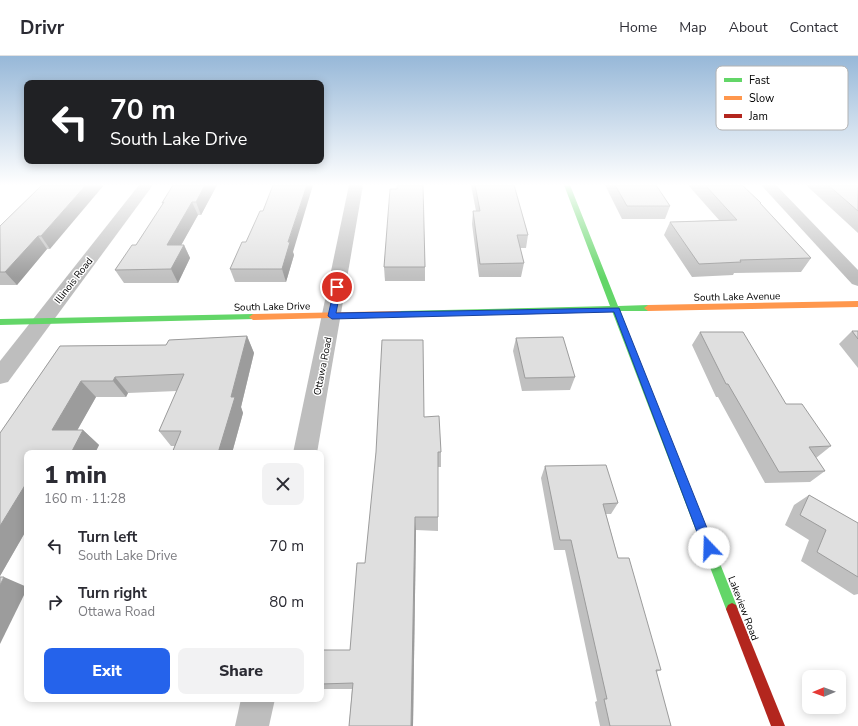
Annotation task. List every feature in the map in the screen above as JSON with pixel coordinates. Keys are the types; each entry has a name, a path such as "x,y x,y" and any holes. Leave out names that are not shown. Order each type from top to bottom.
{"street":[{"name":"Illinois Road","path":"0,376 122,216"},
{"name":"Ottawa Road","path":"306,450 350,216"},
{"name":"Lakeview Road","path":"580,216 778,726"},
{"path":"798,216 858,280"},
{"name":"South Lake Avenue","path":"617,310 858,304"},
{"name":"South Lake Drive","path":"0,322 617,310"},
{"path":"252,726 257,702"}],"building":[{"path":"10,216 58,216 5,272 0,272 0,226"},
{"path":"155,216 184,216 167,245 184,245 171,269 115,270 132,245 136,245"},
{"path":"258,216 297,216 288,242 290,242 282,269 230,269 242,242 246,242"},
{"path":"388,216 424,216 425,267 384,267"},
{"path":"474,216 523,216 528,235 517,235 524,263 480,264"},
{"path":"734,216 772,216 811,258 740,260 741,262 699,264 670,222 737,220"},
{"path":"852,331 858,331 858,339"},
{"path":"700,332 743,332 786,404 802,404 831,446 809,447 825,471 779,472 728,384 726,384"},
{"path":"247,336 231,397 235,397 219,450 173,450 181,431 159,431 184,374 115,377 113,381 81,381 52,430 83,430 73,450 24,450 24,487 0,526 0,433 60,346 166,345 169,340"},
{"path":"563,337 575,377 525,378 516,338"},
{"path":"382,340 423,340 424,417 439,416 441,452 438,452 438,517 415,517 411,726 349,726 353,683 324,684 324,650 350,650 357,563 365,563 376,452"},
{"path":"606,465 618,503 603,504 618,558 629,558 661,670 656,670 671,726 610,726 604,699 607,699 571,540 560,540 545,466"},
{"path":"809,495 858,523 858,577 817,552 826,530 800,515"},
{"path":"0,577 4,577 0,585"}],"traffic: fast":[{"path":"579,216 732,609"},
{"path":"400,314 648,308"},
{"path":"0,322 253,317"}],"traffic: slow":[{"path":"648,308 858,304"},
{"path":"253,317 400,314"}],"traffic: jam":[{"path":"732,609 778,726"}],"route":[{"path":"337,287 332,316 617,310 709,548"}]}
